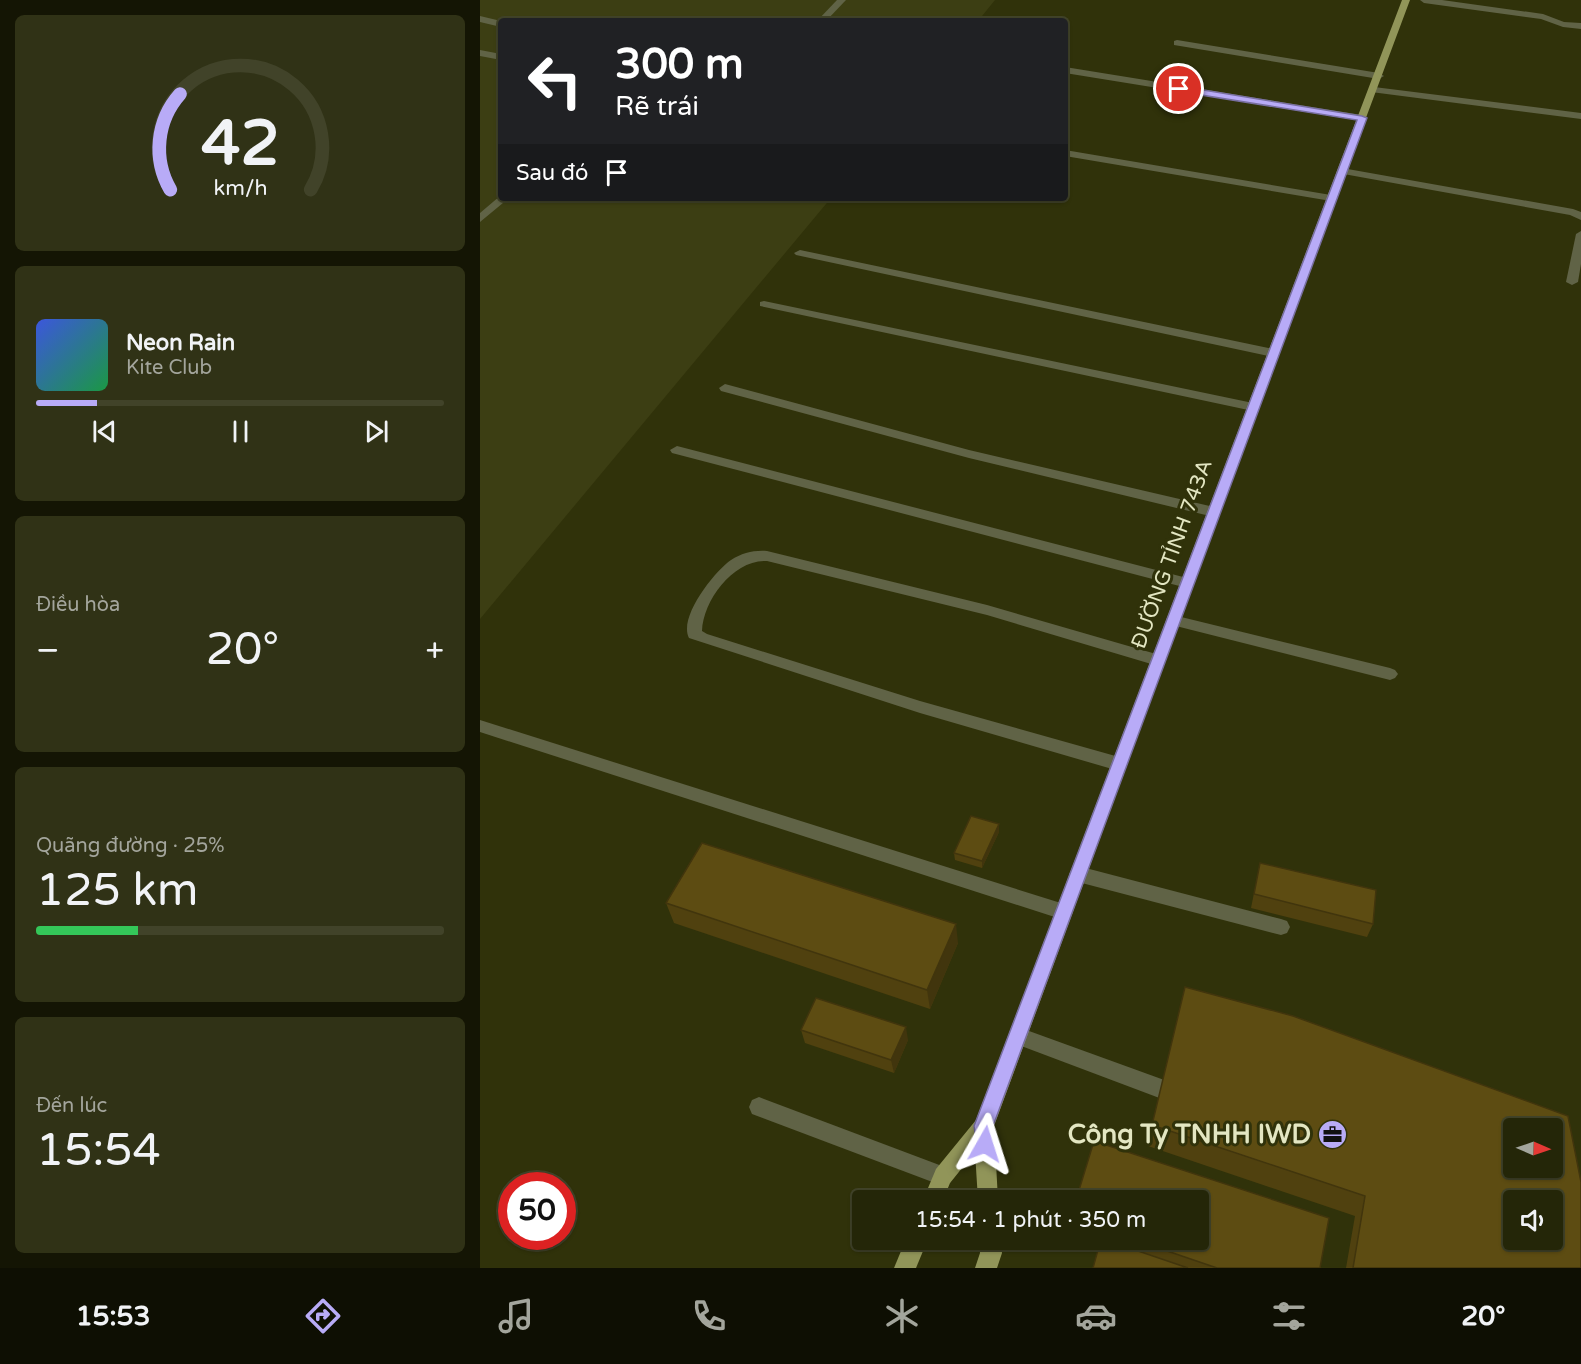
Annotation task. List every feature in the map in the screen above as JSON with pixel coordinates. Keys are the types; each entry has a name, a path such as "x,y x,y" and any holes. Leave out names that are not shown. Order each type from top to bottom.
{"main road":[{"name":"ĐƯỜNG TỈNH 743A","path":"937,1190 943,1176 984,1126 1406,0"},
{"name":"ĐƯỜNG TỈNH 743A","path":"984,1126 987,1190"},
{"path":"905,1268 912,1250"},
{"path":"986,1268 991,1250"}],"street":[{"path":"824,18 842,0"},
{"path":"1424,0 1543,17 1563,24 1581,26"},
{"path":"480,19 498,23"},
{"path":"1177,43 1376,83 1581,116"},
{"path":"480,53 498,56"},
{"path":"1068,70 1362,118"},
{"path":"1068,154 1331,198"},
{"path":"1342,171 1573,212 1581,217"},
{"path":"480,219 501,201"},
{"path":"1572,282 1581,234"},
{"path":"801,254 1273,353"},
{"path":"764,304 1252,407"},
{"path":"725,388 969,454 1214,512"},
{"path":"677,450 1187,583"},
{"path":"1119,764 920,707 702,638 694,634 693,624 706,600 726,573 742,560 761,555 781,558 987,610 1158,660"},
{"path":"1173,620 1390,674"},
{"path":"480,726 1064,912"},
{"path":"1078,874 1281,927"},
{"path":"1018,1036 1197,1102"},
{"path":"759,1107 943,1176"}],"shaded area":[{"path":"480,0 995,0 980,18 498,18 498,201 828,201 480,619"}],"building":[{"path":"971,816 999,824 982,861 954,853"},
{"path":"702,843 956,924 927,990 666,903"},
{"path":"1260,863 1376,890 1373,924 1254,894"},
{"name":"Công Ty TNHH IWD","path":"1185,987 1293,1016 1568,1116 1581,1182 1581,1268 1353,1268 1365,1196 1152,1125"},
{"path":"816,998 906,1027 891,1060 801,1030"},
{"path":"1094,1141 1329,1218 1320,1268 1217,1268 1164,1250 1209,1250 1209,1190 1079,1190"},
{"path":"1098,1250 1135,1250 1188,1268 1093,1268"}],"place":[{"name":"Công Ty TNHH IWD","path":"1332,1134"}],"route":[{"path":"985,1144 984,1126 1362,118 1179,89"}]}
